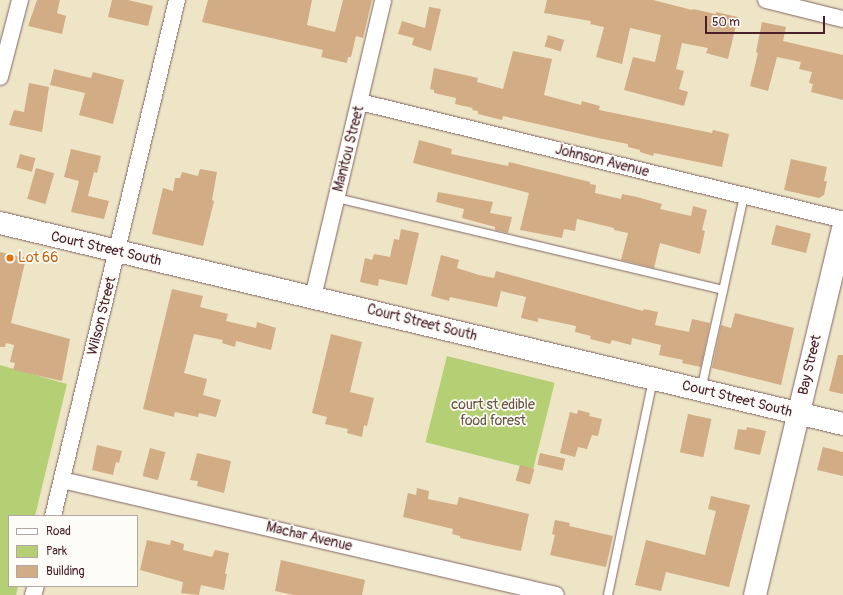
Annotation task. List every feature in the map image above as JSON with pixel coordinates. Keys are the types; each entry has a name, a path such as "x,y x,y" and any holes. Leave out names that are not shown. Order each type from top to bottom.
{"street":[{"path":"0,78 20,0"},
{"name":"Wilson Street","path":"53,515 177,0"},
{"name":"Manitou Street","path":"313,297 383,0"},
{"path":"766,0 843,19"},
{"name":"Johnson Avenue","path":"360,102 843,220"},
{"name":"Court Street South","path":"0,223 843,424"},
{"name":"Bay Street","path":"755,595 799,414 840,263 843,229"},
{"name":"Machar Avenue","path":"62,480 556,595"}],"lane":[{"path":"701,391 744,196"},
{"path":"337,198 723,290"},
{"path":"608,595 653,379"}],"green space":[{"name":"court st edible food forest","path":"447,356 555,383 533,469 425,442"},
{"path":"0,365 67,384 35,515 8,515 8,587 18,587 16,595 0,595"}],"building":[{"path":"37,0 60,0 57,13 66,16 62,34 28,26"},
{"path":"112,0 128,0 153,6 148,26 108,17"},
{"path":"208,0 312,0 307,25 335,32 343,0 372,0 363,38 356,36 351,57 348,57 347,63 321,57 323,50 202,22"},
{"path":"547,0 653,0 692,10 716,14 716,12 738,17 728,59 706,53 708,48 682,43 676,69 684,71 679,89 688,92 684,106 624,90 633,57 655,62 661,35 630,28 622,64 596,57 604,27 590,24 591,21 544,13"},
{"path":"429,7 441,9 431,51 412,45 414,38 398,34 402,21 425,28"},
{"path":"762,22 786,27 783,41 843,55 843,100 811,92 813,84 809,83 812,72 799,69 801,62 777,57 768,91 750,86 758,53 756,52"},
{"path":"548,35 564,40 561,51 544,46"},
{"path":"513,51 552,59 544,95 581,105 582,101 600,106 599,110 712,133 713,130 729,134 722,167 654,153 653,156 640,152 640,150 628,147 628,144 503,116 502,120 478,114 478,111 472,110 473,108 455,104 456,98 434,93 434,90 430,89 434,68 478,78 477,82 503,89"},
{"path":"54,69 91,78 93,72 124,80 113,124 79,115 85,93 50,85"},
{"path":"29,83 49,87 42,132 9,125 14,110 24,112"},
{"path":"419,140 452,149 451,154 508,166 509,162 590,182 590,184 596,185 595,193 621,199 622,194 637,197 662,204 660,209 691,216 693,206 707,210 702,230 705,231 700,254 660,243 654,268 621,260 628,233 614,230 614,228 577,219 575,231 564,229 562,238 520,230 529,193 413,163"},
{"path":"71,149 101,156 97,173 94,172 88,196 109,201 104,219 71,212 79,181 64,177"},
{"path":"20,154 35,158 32,172 16,168"},
{"path":"791,159 827,167 824,181 827,181 824,195 819,198 784,190"},
{"path":"36,168 54,173 45,204 27,199"},
{"path":"200,169 217,172 212,200 214,201 203,246 152,234 163,188 173,191 175,178 180,178 182,172 198,176"},
{"path":"438,192 493,202 490,213 512,217 508,233 495,230 495,227 462,218 464,209 436,202"},
{"path":"776,225 811,234 806,253 771,244"},
{"path":"401,229 419,233 407,285 379,279 378,286 360,282 365,258 372,260 374,254 390,257 394,239 399,240"},
{"path":"0,252 26,258 11,323 70,339 62,381 13,370 15,363 10,362 14,345 6,343 5,347 0,347"},
{"path":"441,255 459,260 457,268 479,275 494,278 496,271 643,311 644,309 658,312 655,325 689,332 692,319 710,323 701,367 682,363 683,360 659,355 661,345 632,338 631,345 612,340 610,344 590,339 591,336 575,332 576,326 538,318 538,322 521,318 526,297 501,291 497,307 450,297 449,301 431,296"},
{"path":"172,289 203,296 200,307 228,314 226,321 256,328 257,322 276,328 271,350 236,341 235,347 222,343 223,340 194,334 184,373 207,379 203,395 221,400 216,417 199,413 198,417 175,412 174,417 143,409"},
{"path":"735,313 794,328 781,385 712,368 721,325 731,328"},
{"path":"331,334 362,342 350,392 374,398 367,426 364,425 362,437 347,433 348,429 325,424 327,417 312,413"},
{"path":"838,355 843,355 843,394 829,391"},
{"path":"578,410 590,413 589,416 602,419 598,436 592,435 587,449 578,447 575,457 560,453 570,412 577,414"},
{"path":"688,414 711,419 703,457 680,452"},
{"path":"747,427 766,431 760,455 734,449 738,429 746,430"},
{"path":"97,445 122,451 119,463 116,462 113,475 92,470"},
{"path":"823,447 843,452 843,476 817,470"},
{"path":"150,448 165,452 158,480 142,476"},
{"path":"197,453 231,461 224,493 197,486 198,481 190,480"},
{"path":"540,453 565,459 563,471 537,465"},
{"path":"520,465 534,469 530,485 516,480"},
{"path":"417,488 429,491 428,499 457,505 459,497 529,514 521,551 460,538 460,536 452,534 453,529 403,517 408,493 416,495"},
{"path":"711,496 750,505 729,587 666,572 661,591 635,585 646,540 705,555 716,511 708,509"},
{"path":"555,520 570,523 569,526 613,536 606,567 550,555 555,535 552,534"},
{"path":"147,540 170,545 171,540 184,544 183,550 212,557 215,550 229,553 224,590 201,585 199,595 181,593 183,582 140,570"},
{"path":"281,560 365,580 362,595 294,595 275,591"}],"place":[{"name":"Lot 66","path":"10,258"}]}
